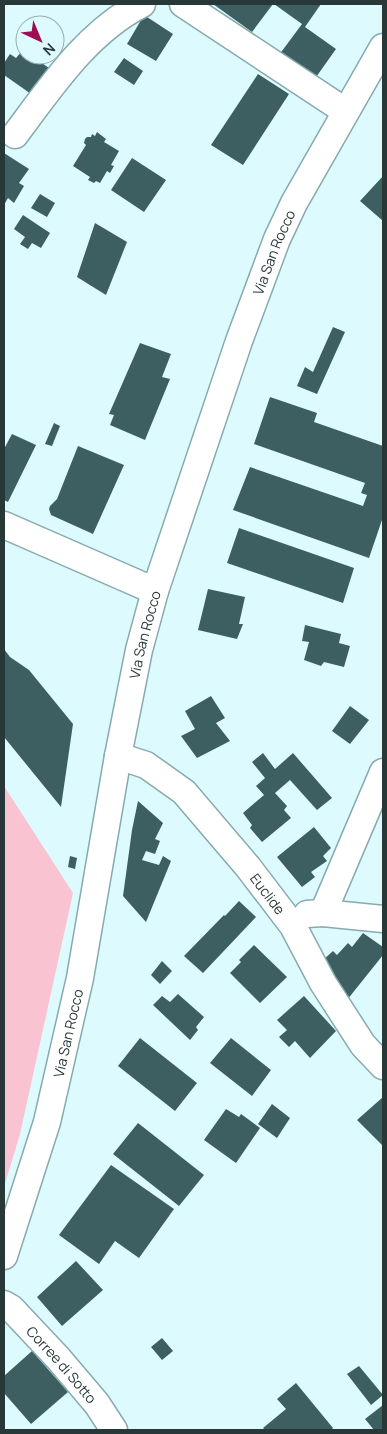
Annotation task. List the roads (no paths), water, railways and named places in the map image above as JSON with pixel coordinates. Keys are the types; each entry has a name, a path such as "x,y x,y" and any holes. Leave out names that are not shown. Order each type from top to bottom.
{"street":[{"path":"15,135 69,65 100,33 142,4"},
{"path":"183,4 346,111"},
{"name":"Via San Rocco","path":"4,1256 47,1122 76,997 118,756 139,650 155,591 239,340 277,238 294,203 383,47"},
{"path":"4,525 155,591"},
{"name":"Euclide","path":"118,756 146,765 184,792 248,867 293,926 323,983 363,1045 383,1066"},
{"path":"323,913 383,772"},
{"path":"293,926 308,913 383,918"},
{"name":"Corree di Sotto","path":"4,1304 11,1308 58,1358 97,1404 114,1430"}]}
